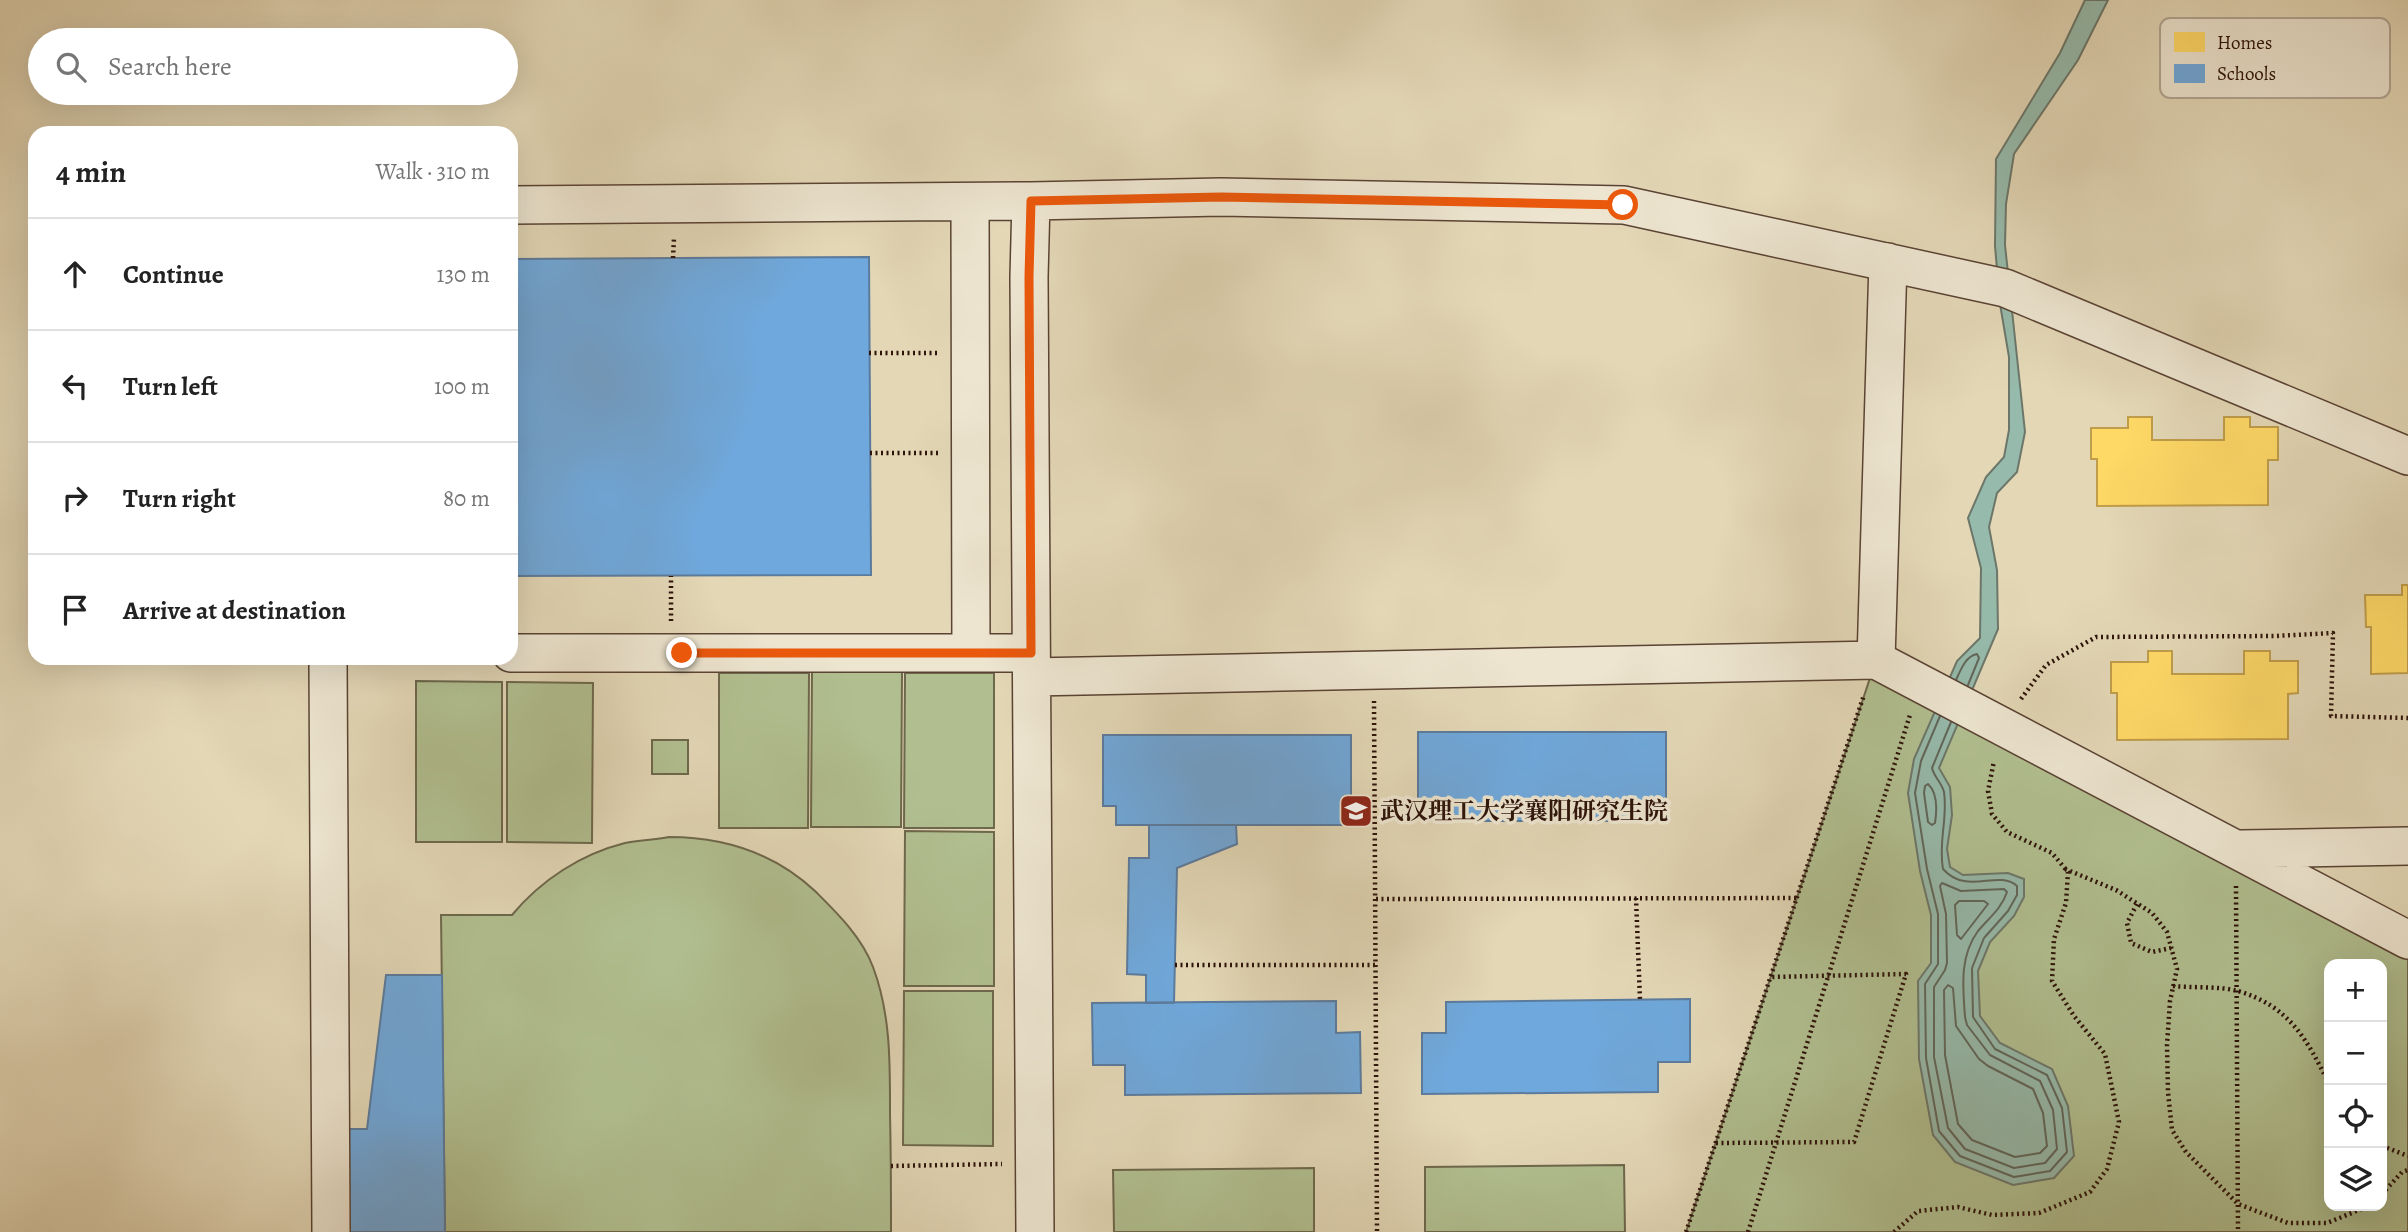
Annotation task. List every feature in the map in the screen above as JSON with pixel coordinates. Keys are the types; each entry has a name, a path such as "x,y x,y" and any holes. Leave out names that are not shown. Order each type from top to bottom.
{"street":[{"path":"518,205 970,202 1221,197 1623,205 2005,288 2408,456"},
{"path":"1031,201 1029,277 1035,1232"},
{"path":"970,202 971,653"},
{"path":"1875,660 1888,262"},
{"path":"518,653 971,653 1032,665 1374,670 1875,660 2408,940"},
{"path":"328,665 331,1232"},
{"path":"2236,849 2408,846"}],"path":[{"path":"869,353 970,353"},
{"path":"870,453 970,453"},
{"path":"670,653 671,576"},
{"path":"1894,1232 1918,1211 1958,1207 1992,1215 2039,1213 2090,1192 2107,1169 2119,1122 2105,1054 2074,1016 2052,981 2054,939 2066,902 2068,872 2052,853 2007,832 1992,814 1988,791 2001,726 2046,665 2096,637 2333,633 2331,716 2408,718"},
{"path":"1686,1232 1875,660"},
{"path":"1374,670 1377,1232"},
{"path":"1748,1232 1920,683"},
{"path":"2236,849 2238,1232"},
{"path":"2064,868 2116,890 2152,913 2167,932 2177,969 2167,1045 2168,1092 2172,1130 2186,1153 2238,1204 2288,1223 2327,1223 2357,1211"},
{"path":"1636,898 1640,1000"},
{"path":"1376,900 1797,898"},
{"path":"2137,904 2127,923 2131,943 2152,951 2171,948"},
{"path":"1175,965 1376,965"},
{"path":"1716,1143 1854,1142 1906,974 1771,976"},
{"path":"2173,986 2237,991 2280,1010 2308,1041 2324,1074"},
{"path":"2387,1148 2408,1156"},
{"path":"891,1166 1035,1164"},
{"path":"2387,1188 2402,1172 2408,1170"}],"shaded area":[{"path":"1876,660 2408,940 2408,1232 1686,1232"},
{"path":"812,672 902,672 901,827 811,827"},
{"path":"719,673 809,673 808,828 719,828"},
{"path":"905,673 994,673 994,828 904,828"},
{"path":"416,681 502,682 502,842 416,842"},
{"path":"507,682 593,683 592,843 507,842"},
{"path":"652,740 688,740 688,774 652,774"},
{"path":"905,831 994,832 994,986 904,986"},
{"path":"669,837 729,844 765,857 783,867 815,891 832,908 868,956 879,985 888,1040 891,1232 445,1232 441,915 512,915 549,880 578,861 625,843"},
{"path":"904,991 993,991 993,1146 903,1145"},
{"path":"1624,1165 1625,1232 1425,1232 1425,1167"},
{"path":"1314,1168 1314,1232 1114,1232 1113,1170"}],"water":[{"path":"2085,0 2108,0 2078,60 2014,154 2006,204 2005,245 2025,432 2017,472 1997,493 1989,527 1997,570 1998,629 1939,768 1950,787 1952,815 1947,849 1950,867 1963,875 2008,873 2024,879 2024,897 2014,916 1990,942 1978,971 1980,1016 2000,1043 2052,1069 2068,1106 2074,1156 2054,1178 2013,1185 1955,1162 1933,1135 1919,1059 1918,981 1931,963 1931,915 1920,871 1908,793 1914,759 1957,661 1980,638 1981,568 1968,518 1986,477 2004,457 2009,430 2009,357 2000,304 1995,246 1996,159 2060,53"}],"building: Homes":[{"path":"2128,417 2152,417 2152,440 2224,440 2224,417 2250,417 2250,427 2278,427 2278,460 2268,460 2268,505 2097,506 2097,459 2091,459 2091,428 2128,428"},
{"path":"2402,585 2408,585 2408,673 2371,674 2371,627 2366,627 2365,595 2402,595"},
{"path":"2148,651 2172,651 2172,674 2244,674 2244,651 2270,651 2270,661 2298,661 2298,693 2288,694 2288,739 2117,740 2117,693 2111,693 2111,662 2148,662"}],"building: Schools":[{"path":"869,257 871,575 518,576 518,259"},
{"path":"1418,732 1666,732 1666,821 1431,821 1431,803 1418,803"},
{"path":"1103,735 1351,735 1351,825 1116,825 1116,806 1103,806"},
{"path":"1149,825 1236,825 1237,844 1177,868 1174,1003 1146,1003 1146,975 1127,974 1129,858 1149,858"},
{"path":"386,975 442,975 445,1232 344,1232 348,1129 367,1129"},
{"path":"1690,999 1690,1062 1658,1062 1658,1092 1422,1094 1422,1033 1446,1033 1446,1002"},
{"path":"1336,1001 1336,1033 1360,1032 1361,1093 1125,1095 1125,1065 1093,1065 1092,1003"}],"place":[{"name":"武汉理工大学襄阳研究生院","path":"1356,811"}],"route":[{"path":"682,653 1031,653 1031,201 1221,197 1623,205"}]}
